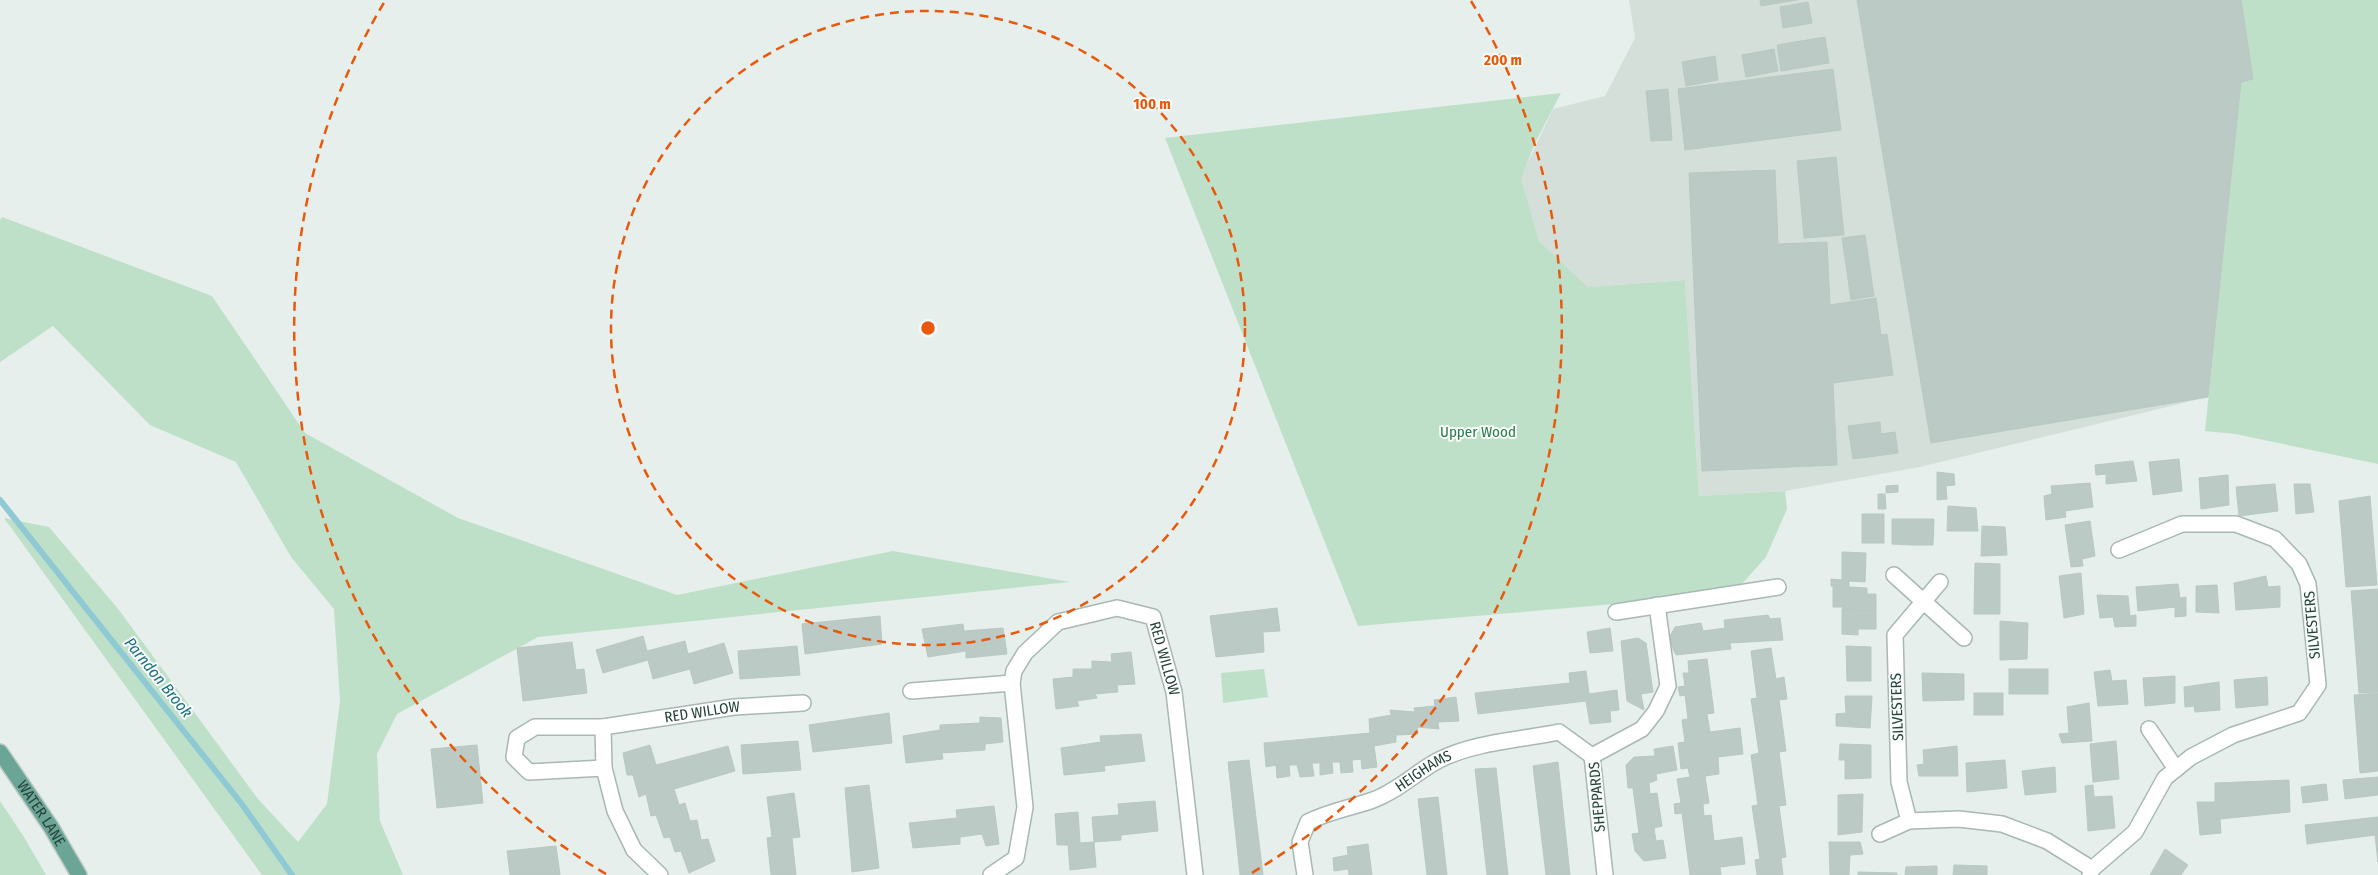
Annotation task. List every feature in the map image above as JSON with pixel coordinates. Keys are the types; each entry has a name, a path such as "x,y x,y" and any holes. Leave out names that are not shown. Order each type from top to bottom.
{"main road":[{"name":"WATER LANE","path":"0,752 51,827 79,875"}],"street":[{"name":"SILVESTERS","path":"1880,834 1909,821 1959,818 2002,824 2047,842 2091,872 2135,832 2165,778 2191,757 2233,735 2300,713 2318,685 2308,584 2299,564 2275,539 2236,524 2182,524 2120,550"},
{"path":"1894,575 1964,638"},
{"name":"SILVESTERS","path":"1909,821 1899,782 1895,635 1940,582"},
{"path":"1616,612 1778,587"},
{"name":"SHEPPARDS","path":"1605,875 1592,756 1642,729 1656,711 1668,686 1657,605"},
{"name":"RED WILLOW","path":"991,875 1016,858 1025,807 1012,683 1014,671 1025,653 1058,622 1117,608 1153,617 1174,692 1196,875"},
{"path":"911,691 1012,683"},
{"name":"RED WILLOW","path":"604,768 529,772 514,757 517,738 535,727 603,727 734,707 803,703"},
{"path":"603,727 604,768 615,811 634,850 660,875"},
{"path":"2149,729 2176,770"},
{"name":"HEIGHAMS","path":"1305,875 1300,842 1308,822 1326,812 1374,800 1402,786 1439,760 1476,748 1559,732 1592,756"}],"shaded area":[{"path":"1629,0 2234,0 2241,82 2208,397 1920,467 1785,491 1699,496 1685,280 1588,287 1539,241 1520,179 1553,109 1605,96 1635,38"}],"green space":[{"path":"2234,0 2378,0 2378,464 2235,434 2205,431 2241,82"},
{"name":"Upper Wood","path":"1561,93 1535,143 1521,179 1539,241 1588,287 1685,280 1699,496 1785,491 1787,509 1766,557 1733,594 1358,626 1165,138"},
{"path":"2,217 212,296 305,433 458,518 677,595 893,551 1070,582 538,637 397,714 377,754 380,821 403,875 262,875 4,518 49,527 119,610 258,799 298,842 327,804 340,701 334,609 291,557 236,462 150,425 53,326 0,362 0,220"},
{"path":"1264,669 1268,697 1223,703 1221,673"},
{"path":"0,801 24,837 46,875 0,875"}],"building":[{"path":"1760,0 1797,0 1761,6"},
{"path":"1857,0 2241,0 2253,79 2241,82 2208,397 1931,443"},
{"path":"1808,2 1812,23 1783,28 1780,7"},
{"path":"1825,37 1829,63 1781,71 1777,45"},
{"path":"1774,49 1778,71 1746,77 1742,55"},
{"path":"1715,56 1718,80 1686,86 1682,62"},
{"path":"1833,69 1841,130 1685,150 1678,89"},
{"path":"1668,89 1672,140 1651,141 1646,91"},
{"path":"1836,157 1844,235 1804,238 1797,161"},
{"path":"1775,170 1778,244 1827,242 1830,305 1876,298 1881,335 1887,334 1893,375 1833,383 1837,465 1702,471 1689,173"},
{"path":"1865,235 1874,296 1851,300 1842,238"},
{"path":"1880,422 1881,434 1895,432 1898,453 1853,459 1848,426"},
{"path":"2179,459 2182,491 2153,495 2149,462"},
{"path":"2133,461 2137,481 2106,484 2106,474 2096,475 2095,465"},
{"path":"1937,472 1954,474 1955,485 1946,486 1947,499 1937,500"},
{"path":"2228,475 2229,505 2201,509 2199,478"},
{"path":"2090,483 2093,507 2065,511 2066,517 2046,520 2044,496 2052,494 2051,486"},
{"path":"2275,484 2278,511 2239,516 2236,487"},
{"path":"2294,484 2310,484 2314,512 2296,514"},
{"path":"1898,485 1898,492 1886,493 1886,486"},
{"path":"1878,494 1885,494 1886,509 1878,509"},
{"path":"2370,496 2377,585 2346,587 2339,501"},
{"path":"1948,506 1976,508 1978,531 1947,531"},
{"path":"1862,514 1884,514 1884,543 1862,543"},
{"path":"1892,519 1912,519 1912,545 1892,544"},
{"path":"1912,519 1934,519 1933,545 1912,545"},
{"path":"2090,521 2095,556 2082,559 2083,566 2071,567 2065,525"},
{"path":"1982,526 2005,527 2007,555 1981,556"},
{"path":"1842,552 1866,553 1865,582 1849,581 1849,586 1831,586 1831,579 1842,580"},
{"path":"1975,563 2000,564 2000,614 1974,614"},
{"path":"2081,573 2084,614 2064,618 2059,576"},
{"path":"2266,576 2268,587 2280,586 2280,607 2236,610 2234,583"},
{"path":"2178,584 2180,598 2186,597 2186,616 2175,617 2175,607 2138,611 2136,587"},
{"path":"2217,585 2219,613 2196,612 2196,586"},
{"path":"1833,586 1867,588 1867,594 1876,594 1876,611 1842,610 1843,607 1833,607"},
{"path":"2378,589 2378,692 2359,693 2351,591"},
{"path":"2097,595 2128,596 2130,616 2136,615 2136,626 2115,627 2113,617 2100,618"},
{"path":"1277,608 1280,631 1263,632 1264,652 1216,657 1210,616"},
{"path":"1842,610 1876,611 1876,629 1858,629 1858,635 1842,634"},
{"path":"1768,615 1770,619 1780,618 1783,640 1730,643 1731,649 1676,655 1672,647 1670,636 1675,627 1701,623 1703,631 1725,628 1724,620"},
{"path":"880,616 882,644 805,654 802,624"},
{"path":"2000,621 2028,623 2027,659 2000,660"},
{"path":"963,624 964,631 1003,628 1007,654 966,658 966,651 928,657 922,629"},
{"path":"1610,628 1613,651 1590,653 1587,632"},
{"path":"643,636 647,651 685,641 688,654 724,643 733,673 694,684 690,669 653,679 648,660 603,673 596,650"},
{"path":"1638,638 1646,643 1653,692 1641,694 1644,710 1627,701 1621,641"},
{"path":"572,642 576,670 584,669 587,693 523,701 517,648"},
{"path":"797,646 800,675 740,679 738,651"},
{"path":"1846,646 1871,647 1871,681 1847,681"},
{"path":"1771,648 1776,679 1784,677 1787,699 1779,700 1786,751 1779,752 1786,805 1779,806 1786,857 1781,858 1783,875 1757,875 1755,860 1760,859 1752,806 1758,805 1751,755 1759,753 1751,699 1757,698 1751,651"},
{"path":"1131,652 1135,684 1117,685 1118,692 1095,694 1097,698 1077,701 1079,706 1056,709 1053,679 1073,677 1073,669 1092,669 1092,661 1112,662 1111,654"},
{"path":"1707,659 1714,713 1707,714 1710,732 1740,728 1743,754 1718,757 1719,774 1705,776 1709,803 1703,804 1704,816 1711,815 1714,841 1742,837 1745,864 1720,867 1721,875 1690,875 1682,813 1675,814 1674,804 1681,803 1677,779 1690,777 1688,768 1681,769 1678,743 1685,742 1682,720 1688,719 1685,695 1680,696 1678,687 1685,686 1683,673 1689,673 1688,661"},
{"path":"2009,669 2048,669 2048,694 2009,694"},
{"path":"2110,670 2112,681 2126,680 2128,704 2098,706 2094,672"},
{"path":"1586,671 1589,694 1617,690 1619,710 1610,711 1611,722 1590,724 1586,701 1478,714 1475,693 1570,683 1569,673"},
{"path":"1922,673 1964,674 1964,700 1923,701"},
{"path":"2175,676 2175,703 2145,706 2143,678"},
{"path":"2267,677 2268,705 2236,708 2234,680"},
{"path":"2219,682 2220,710 2195,712 2194,706 2185,707 2184,687"},
{"path":"1974,693 2003,693 2003,715 1974,715"},
{"path":"2378,693 2378,771 2360,773 2354,695"},
{"path":"1845,696 1872,696 1870,728 1836,726 1836,714 1846,713"},
{"path":"1456,697 1459,721 1438,722 1439,729 1417,727 1418,734 1396,735 1396,742 1374,746 1377,767 1362,769 1361,759 1352,760 1353,772 1341,773 1340,762 1332,762 1333,773 1320,775 1320,763 1312,763 1314,776 1300,777 1297,765 1289,765 1290,776 1277,778 1276,765 1266,767 1264,743 1370,733 1369,719 1391,715 1390,710 1415,712 1414,708 1435,706 1434,700"},
{"path":"2089,703 2092,741 2062,743 2059,734 2069,733 2067,707"},
{"path":"889,713 892,743 813,752 809,725"},
{"path":"980,717 1001,718 1003,742 985,744 985,750 942,753 943,759 906,763 903,736 940,730 940,725 980,723"},
{"path":"1141,734 1145,761 1104,766 1105,771 1064,775 1061,748 1101,742 1100,736"},
{"path":"798,741 801,770 743,774 741,745"},
{"path":"2116,741 2119,779 2093,782 2090,744"},
{"path":"1840,744 1871,745 1871,778 1845,779 1845,760 1839,760"},
{"path":"477,745 483,803 437,808 431,749"},
{"path":"650,745 656,765 728,746 735,771 674,789 679,805 685,803 690,821 697,820 701,840 708,839 715,861 689,873 681,851 675,852 670,837 664,838 656,815 651,816 646,794 639,797 633,775 627,775 623,753"},
{"path":"1673,746 1677,770 1656,774 1657,780 1649,783 1650,794 1657,793 1662,826 1654,828 1656,841 1663,840 1666,858 1644,861 1635,851 1632,834 1639,833 1633,788 1628,788 1626,765 1634,757 1655,756 1654,749"},
{"path":"1957,746 1958,776 1919,776 1917,765 1924,764 1923,750"},
{"path":"1249,760 1263,875 1240,875 1228,762"},
{"path":"2005,760 2007,788 1967,792 1966,763"},
{"path":"1558,762 1570,875 1546,875 1533,766"},
{"path":"2055,767 2056,792 2025,795 2022,771"},
{"path":"1496,768 1508,875 1487,875 1475,769"},
{"path":"2378,777 2378,795 2345,799 2343,780"},
{"path":"2289,780 2290,812 2220,819 2221,833 2200,835 2197,802 2215,802 2215,783"},
{"path":"2326,784 2328,800 2303,803 2301,787"},
{"path":"869,785 879,868 852,872 845,788"},
{"path":"2093,785 2094,797 2112,796 2115,828 2088,831 2085,786"},
{"path":"794,793 800,837 792,838 796,875 771,875 767,838 772,837 767,797"},
{"path":"1863,794 1862,832 1838,835 1838,795"},
{"path":"1438,797 1447,875 1427,875 1418,799"},
{"path":"1155,801 1158,831 1121,835 1121,840 1094,842 1092,817 1119,815 1118,804"},
{"path":"994,806 999,844 986,846 982,834 960,837 960,844 913,848 909,823 957,818 956,810"},
{"path":"1078,812 1080,843 1094,842 1096,867 1070,870 1068,845 1057,845 1055,814"},
{"path":"2378,817 2378,862 2375,835 2307,844 2305,825"},
{"path":"1829,842 1860,842 1863,854 1850,855 1849,875 1830,875"},
{"path":"1368,844 1372,875 1349,875 1348,869 1334,871 1333,858 1348,855 1347,847"},
{"path":"556,846 560,875 510,875 507,851"},
{"path":"2165,849 2188,865 2181,875 2150,875"},
{"path":"1954,865 1987,866 1987,875 1953,875"},
{"path":"1937,866 1937,875 1905,875 1906,867"},
{"path":"1858,872 1897,873 1897,875 1858,875"}],"waterway":[{"name":"Parndon Brook","path":"0,500 241,803 292,875"}]}
